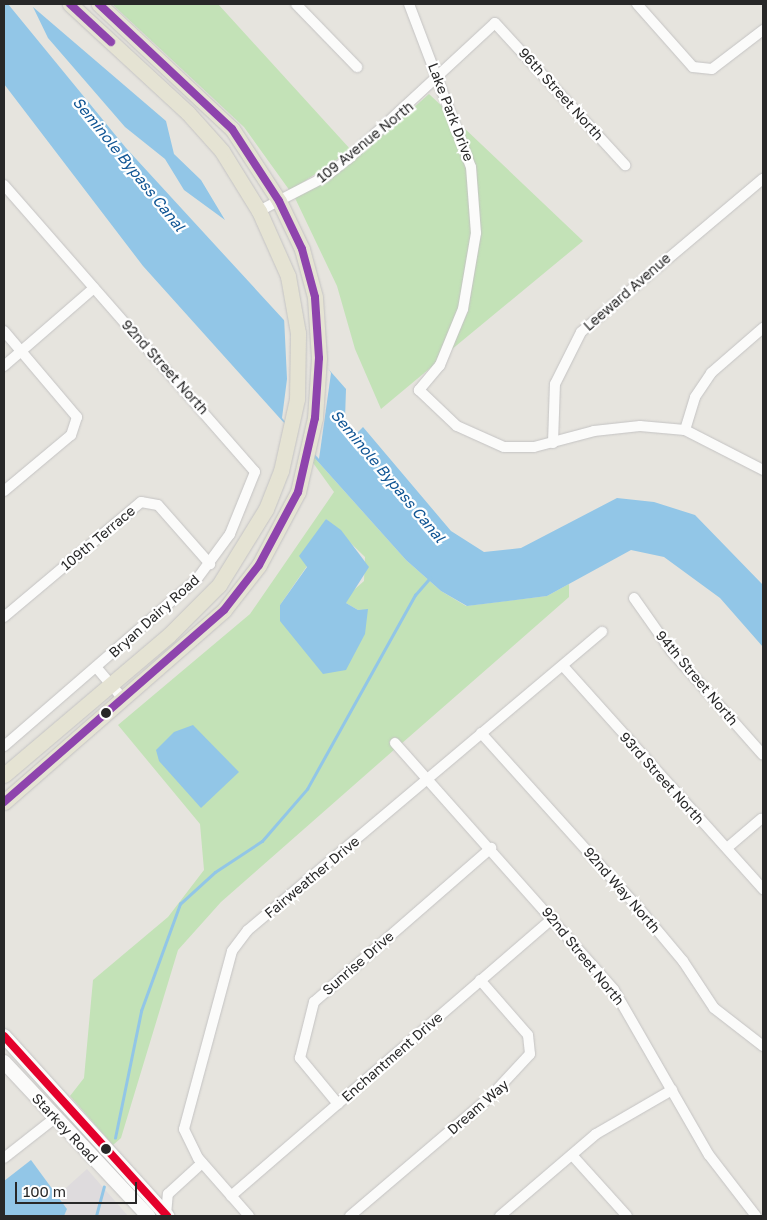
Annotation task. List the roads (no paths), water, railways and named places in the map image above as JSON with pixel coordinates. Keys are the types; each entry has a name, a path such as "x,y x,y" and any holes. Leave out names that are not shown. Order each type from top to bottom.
{"main road":[{"name":"Bryan Dairy Road","path":"4,775 169,635 219,585 249,543 281,471 293,426 299,364 293,299 282,256 259,211 222,151 188,113 70,4"},
{"path":"4,802 189,645 224,610 259,565 298,492 310,445 318,384 318,326 302,249 279,201 232,129 99,4"},
{"name":"Starkey Road","path":"4,1036 143,1190 149,1210"},
{"name":"Starkey Road","path":"4,1062 55,1118 149,1210 166,1216"},
{"path":"55,1118 68,1119 86,1138 99,1142"}],"street":[{"path":"296,4 357,67"},
{"name":"Lake Park Drive","path":"409,4 471,167 476,233 463,309 440,365 419,390 457,426 483,440 516,448 553,443"},
{"path":"637,4 693,67 712,70 763,30"},
{"name":"109 Avenue North","path":"259,211 325,178 438,79 495,23"},
{"name":"96th Street North","path":"495,23 625,166"},
{"name":"Leeward Avenue","path":"553,443 555,384 581,332 763,179"},
{"name":"92nd Street North","path":"4,185 251,462 254,483 243,509 210,564"},
{"path":"4,366 94,288"},
{"path":"685,430 695,397 711,373 763,328"},
{"path":"4,331 73,410 76,427 4,492"},
{"path":"553,443 632,426 685,430 763,470"},
{"name":"109th Terrace","path":"4,617 141,502 158,505 210,564"},
{"name":"Bryan Dairy Road","path":"4,746 96,667 210,564"},
{"name":"94th Street North","path":"634,598 672,652 763,755"},
{"name":"Fairweather Drive","path":"249,1216 190,1147 185,1124 232,950 248,930 602,632"},
{"name":"93rd Street North","path":"563,666 763,889"},
{"name":"Bryan Dairy Road","path":"96,667 124,700"},
{"name":"92nd Way North","path":"481,732 637,906 683,961 714,1008 763,1046"},
{"name":"92nd Street North","path":"395,743 554,918 614,990 709,1155 756,1216"},
{"path":"727,848 761,819"},
{"name":"Sunrise Drive","path":"338,1104 300,1058 314,1002 491,848"},
{"name":"Enchantment Drive","path":"231,1196 554,918"},
{"name":"Dream Way","path":"350,1216 491,1096 530,1054 528,1035 480,980"},
{"path":"500,1216 572,1155 615,1122 672,1090"},
{"path":"4,1158 55,1118"},
{"path":"572,1155 627,1216"},
{"path":"166,1216 168,1194 202,1163"},
{"path":"143,1190 168,1194"}],"water":[{"name":"Seminole Bypass Canal","path":"4,4 8,4 126,148 294,331 285,424 143,266 4,84"},
{"path":"33,7 166,121 174,154 201,180 225,220 184,190 165,159 125,127 48,38"},
{"name":"Seminole Bypass Canal","path":"324,364 346,389 345,419 357,433 363,427 451,531 484,552 521,548 617,498 654,502 695,515 763,585 763,647 720,598 664,557 631,550 547,596 467,606 441,591 406,560 312,455"},
{"path":"326,519 341,530 369,567 346,603 358,610 368,609 365,634 346,670 323,674 280,621 280,605 307,567 299,556"},
{"path":"193,725 239,772 201,808 159,761 156,750 174,732"},
{"path":"31,1160 67,1209 64,1216 4,1216 4,1181"}],"waterway":[{"path":"115,1138 141,1011 180,904 215,872 262,841 307,789 415,595 430,578"},
{"path":"96,1216 104,1187"}]}
